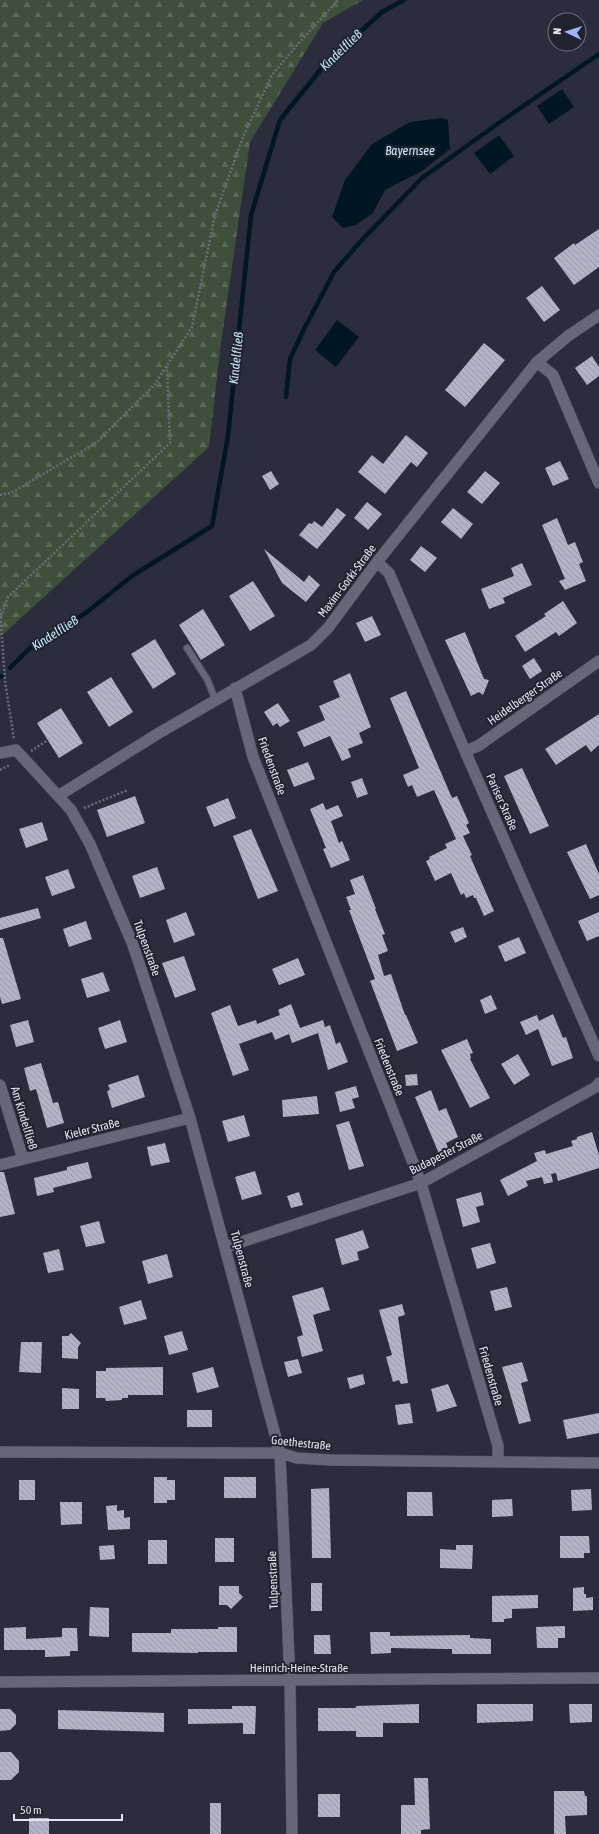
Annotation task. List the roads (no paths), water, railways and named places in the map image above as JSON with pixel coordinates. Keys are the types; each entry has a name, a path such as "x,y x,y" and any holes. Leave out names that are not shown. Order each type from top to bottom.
{"street":[{"name":"Maxim-Gorki-Straße","path":"58,796 215,699 311,645 328,628 377,562 537,362 568,336 599,315"},
{"path":"537,362 553,375 599,482"},
{"name":"Pariser Straße","path":"377,562 389,573 465,751 599,1056"},
{"name":"Heidelberger Straße","path":"465,751 478,746 599,662"},
{"name":"Friedenstraße","path":"234,688 253,757 421,1183 498,1446 498,1462"},
{"name":"Tulpenstraße","path":"0,753 16,750 72,813 90,844 133,945 190,1118 226,1247 280,1453 290,1681 292,1834"},
{"name":"Budapester Straße","path":"226,1247 421,1183 596,1087 599,1083"},
{"name":"Am Kindelfließ","path":"0,1085 23,1159"},
{"name":"Kieler Straße","path":"0,1165 190,1118"},
{"name":"Goethestraße","path":"0,1452 280,1453 297,1458 330,1460 599,1463"},
{"name":"Heinrich-Heine-Straße","path":"0,1682 599,1678"}],"lane":[{"path":"187,648 207,679 215,699"}],"water":[{"path":"562,89 574,107 549,124 537,106"},
{"name":"Bayernsee","path":"441,118 448,120 450,149 422,171 385,190 373,213 356,225 343,228 332,217 345,180 372,144 410,122"},
{"path":"499,135 514,156 490,174 474,153"},
{"path":"337,320 359,337 336,367 315,350"}],"waterway":[{"name":"Kindelfließ","path":"10,668 29,649 87,612 132,576 212,526 228,436 251,215 280,120 325,64 382,12 404,0"},
{"name":"Kindelfließ","path":"286,397 290,359 303,331 334,272 360,242 422,178 599,54"}]}
